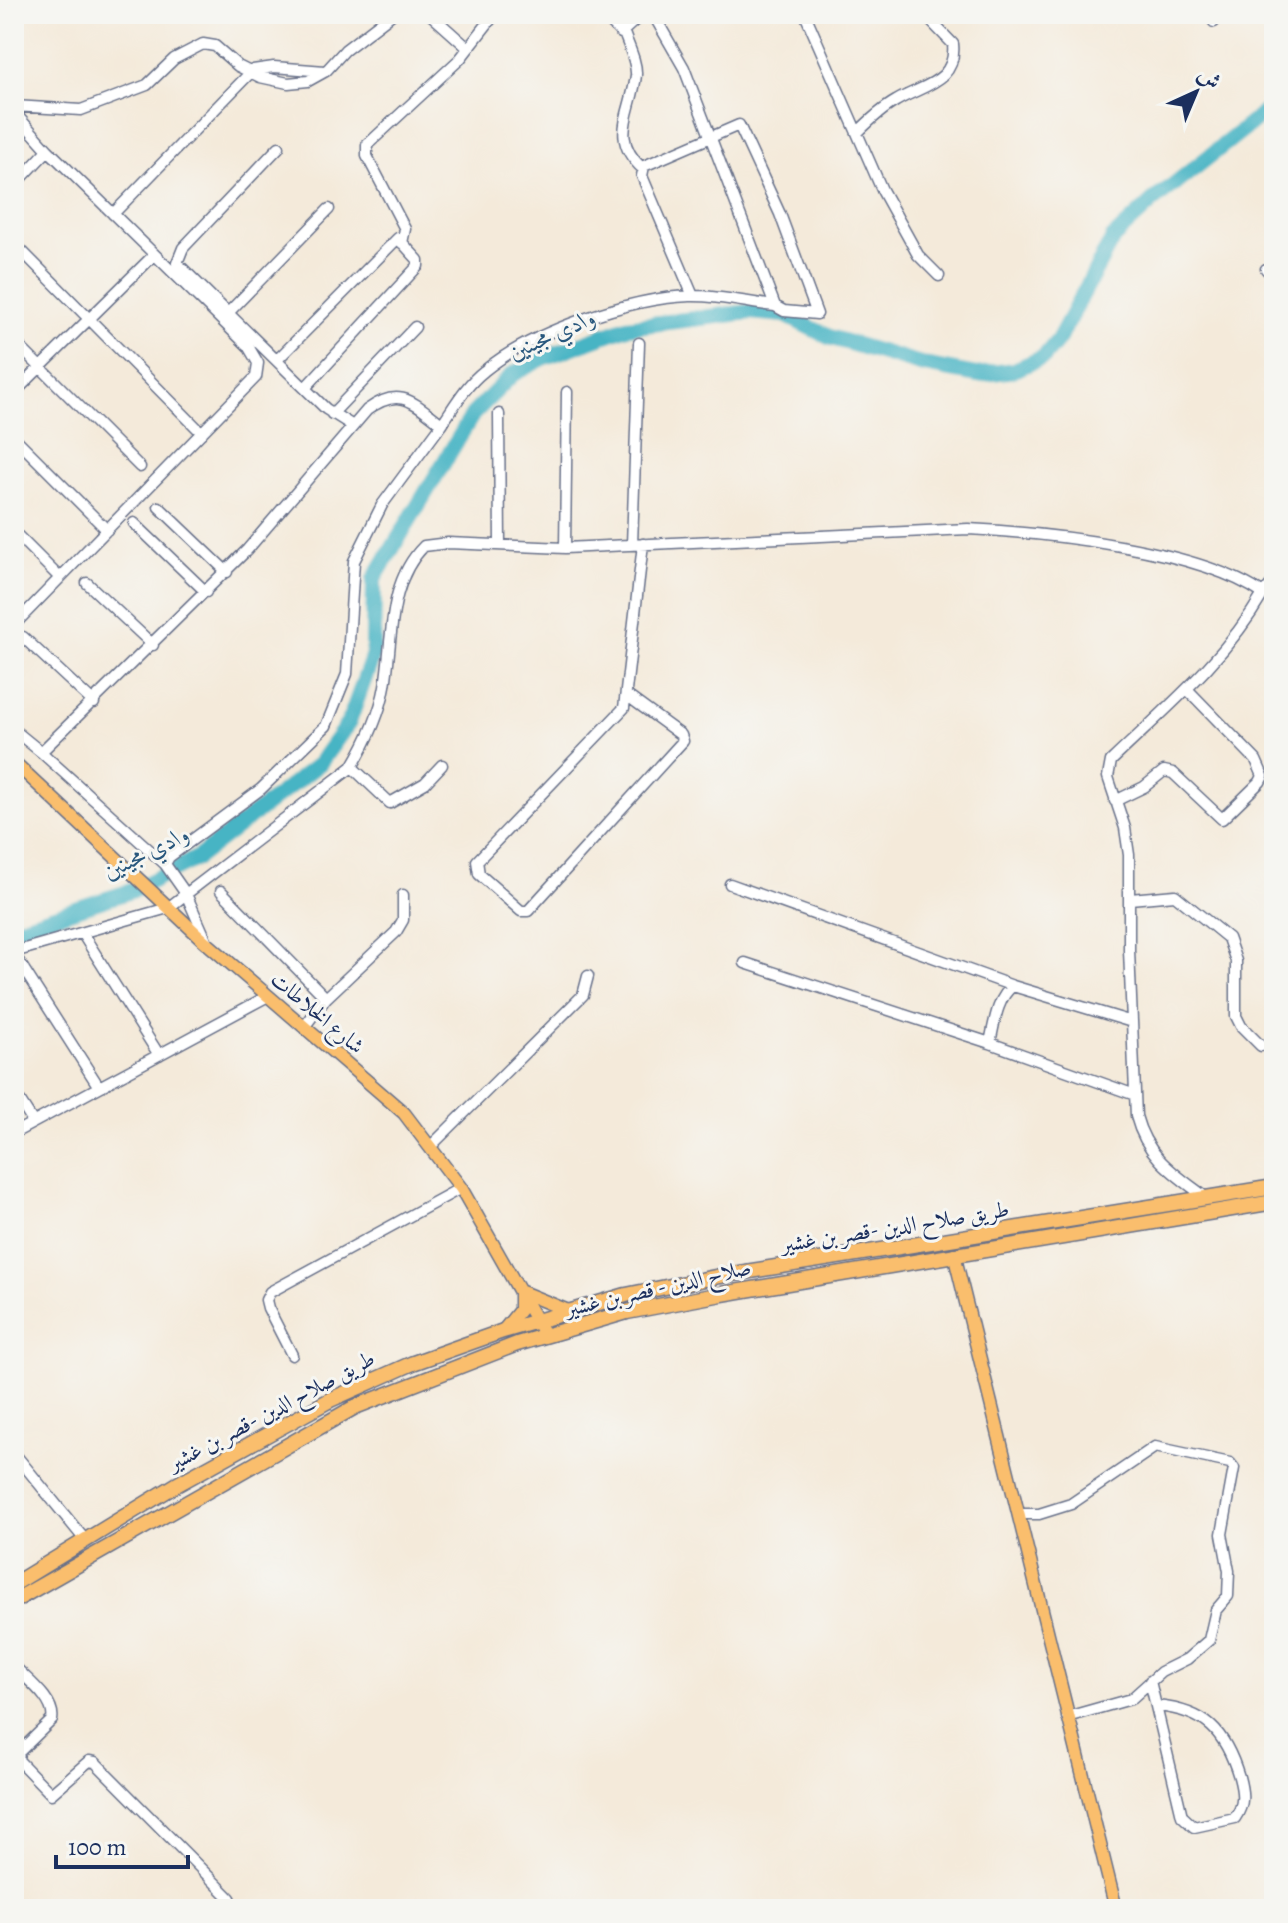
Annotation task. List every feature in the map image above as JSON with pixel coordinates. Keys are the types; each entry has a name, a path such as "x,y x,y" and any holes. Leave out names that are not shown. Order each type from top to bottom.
{"highway":[{"name":"طريق صلاح الدين -قصر بن غشير","path":"25,1583 85,1540 201,1470 330,1400 413,1363 503,1331 626,1295 720,1276 1274,1187"},
{"name":"صلاح الدين - قصر بن غشير","path":"14,1601 25,1583 355,1407 476,1357 627,1312 1274,1202"},
{"path":"626,1295 627,1312"}],"main road":[{"name":"شارع الخلاطات","path":"14,762 209,945 388,1098 431,1146 461,1188 545,1336"},
{"path":"954,1254 1116,1909"},
{"path":"503,1331 520,1310 520,1291 571,1312"}],"street":[{"path":"14,18 21,14"},
{"path":"14,109 81,110 147,85 174,59 203,44 215,46 249,73 299,83 326,71 345,50 392,14"},
{"path":"430,14 468,48"},
{"path":"402,243 405,229 365,150 468,48 495,14"},
{"path":"602,14 624,33 636,70 623,139 629,155 643,169"},
{"path":"624,33 642,14"},
{"path":"653,14 684,68 775,306"},
{"path":"805,14 882,190 918,255 939,276"},
{"path":"857,133 890,104 939,82 948,71 953,44 924,14"},
{"path":"113,214 249,73"},
{"path":"14,109 48,150 248,346 258,363 256,377 14,625"},
{"path":"165,864 176,849 261,789 326,726 347,674 354,561 382,505 484,370 521,347 628,306 693,296 817,314 744,129 735,126 648,161 643,169 642,176 693,296"},
{"path":"279,147 177,256 180,266 305,388 332,414 353,426"},
{"path":"14,186 48,150"},
{"path":"229,312 329,209"},
{"path":"277,360 394,239 402,243 418,260 418,266 305,388"},
{"path":"14,243 202,433"},
{"path":"14,393 154,255"},
{"path":"332,414 415,327"},
{"path":"14,341 140,467"},
{"path":"629,697 681,735 683,741 528,911 521,911 479,874 477,861 622,711 629,697 638,544 639,343"},
{"path":"565,548 567,392"},
{"path":"41,752 227,572 377,402 392,396 411,401 442,424"},
{"path":"499,414 500,545"},
{"path":"14,437 107,530"},
{"path":"159,507 227,572"},
{"path":"134,523 206,592"},
{"path":"99,1087 14,953 168,908 352,767 373,726 384,690 392,607 419,550 430,544 565,548 955,529 1007,531 1185,561 1244,580 1263,594"},
{"path":"14,532 60,578"},
{"path":"1208,1199 1159,1163 1150,1151 1136,1116 1125,828 1108,777 1111,761 1188,690 1237,635 1274,581"},
{"path":"87,583 153,645"},
{"path":"23,637 94,703"},
{"path":"1115,801 1144,787 1164,771 1173,773 1222,819 1260,782 1263,776 1256,760 1188,690"},
{"path":"14,730 165,864 186,894 209,945"},
{"path":"352,767 390,803 425,783 442,765"},
{"path":"730,884 1013,986 1132,1022"},
{"path":"221,891 326,998"},
{"path":"305,1026 326,998 396,932 403,920 403,895"},
{"path":"1130,899 1175,895 1225,934 1236,961 1236,1016 1261,1046"},
{"path":"82,933 159,1055"},
{"path":"745,963 990,1043 1135,1095"},
{"path":"431,1146 583,995 588,976"},
{"path":"990,1043 998,1010 1005,993 1013,986"},
{"path":"14,1133 268,996"},
{"path":"14,1092 33,1122"},
{"path":"292,1355 268,1308 266,1300 270,1292 461,1188"},
{"path":"1018,1514 1039,1514 1071,1504 1131,1460 1155,1447 1179,1449 1234,1468 1222,1534 1229,1571 1228,1596 1216,1610 1209,1640 1203,1648 1150,1681 1124,1702 1067,1717"},
{"path":"14,1453 85,1540"},
{"path":"14,1666 51,1705 54,1714 52,1720 19,1752 18,1760 51,1794 89,1761 95,1762 230,1898 223,1909"},
{"path":"1150,1681 1182,1816 1194,1827 1235,1818 1243,1803 1230,1747 1200,1718 1177,1708 1157,1706"}],"waterway":[{"name":"وادي مجينين","path":"14,929 134,890 197,858 319,764 349,722 373,655 374,579 473,414 513,374 543,358 627,327 750,312 785,315 829,337 924,365 977,375 1014,370 1044,357 1058,340 1113,238 1153,201 1274,105"}]}
